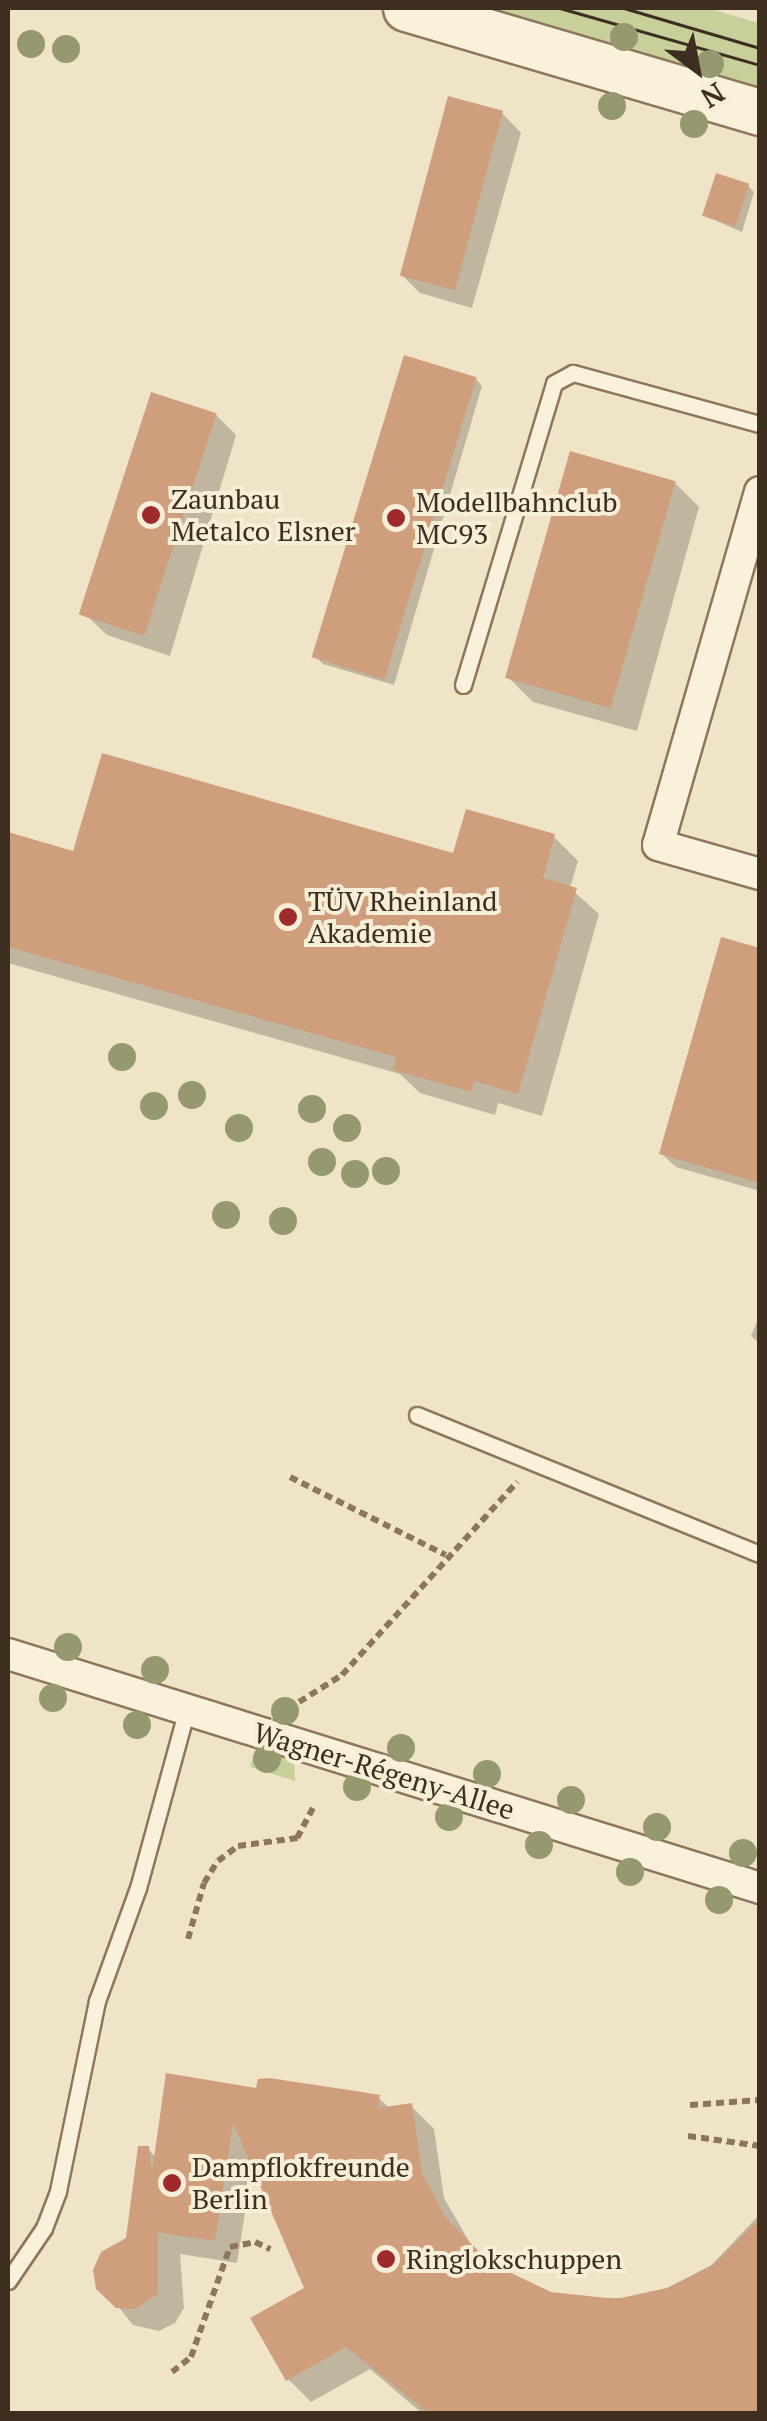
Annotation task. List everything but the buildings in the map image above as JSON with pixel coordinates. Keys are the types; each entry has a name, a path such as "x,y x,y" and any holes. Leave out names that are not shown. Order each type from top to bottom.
{"main road":[{"path":"406,8 760,112"}],"street":[{"path":"760,492 658,845 760,874"},
{"name":"Wagner-Régeny-Allee","path":"8,1654 760,1888"}],"lane":[{"path":"464,685 554,383 573,373 760,424"},
{"path":"416,1415 541,1461 760,1554"},
{"path":"8,2280 44,2228 58,2191 110,1952 138,1888 188,1709"}],"path":[{"path":"299,1702 342,1675 446,1555 541,1461"},
{"path":"290,1476 446,1555"},
{"path":"188,1939 204,1883 218,1861 238,1846 297,1838 313,1808"},
{"path":"690,2104 760,2100"},
{"path":"688,2136 760,2146"},
{"path":"172,2372 191,2357 230,2247 255,2242 270,2249"}],"green space":[{"path":"469,8 707,8 759,23 759,91"},
{"path":"257,1743 294,1755 295,1781 250,1767"}],"tram line":[{"path":"560,8 760,65"},
{"path":"624,8 760,48"}],"place":[{"name":"Zaunbau Metalco Elsner","path":"151,515"},
{"name":"Modellbahnclub MC93","path":"396,518"},
{"name":"TÜV Rheinland Akademie","path":"288,917"},
{"name":"Dampflokfreunde Berlin","path":"172,2183"},
{"name":"Ringlokschuppen","path":"386,2259"}]}
